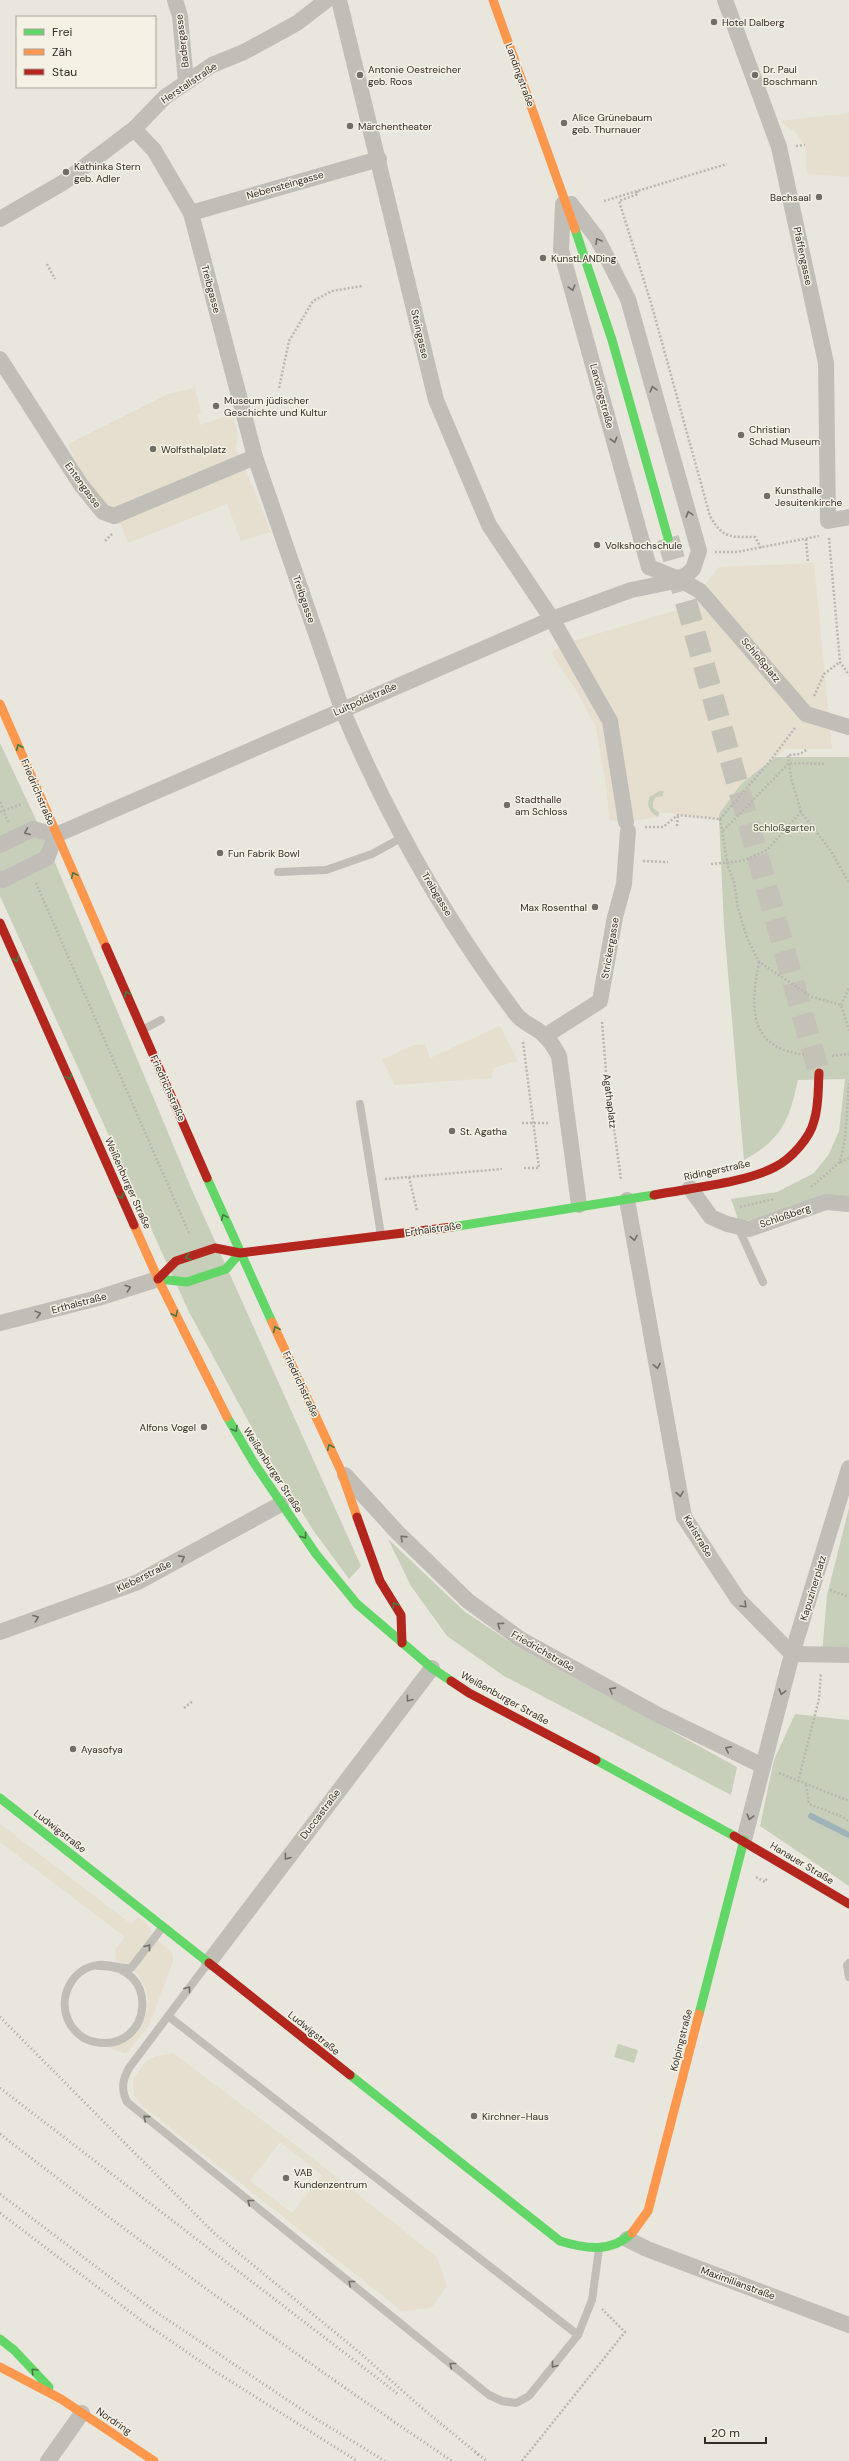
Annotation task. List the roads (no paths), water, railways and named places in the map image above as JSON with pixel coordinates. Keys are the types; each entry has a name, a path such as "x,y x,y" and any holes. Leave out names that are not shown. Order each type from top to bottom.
{"main road":[{"name":"Landingstraße","path":"493,0 563,195 612,340 668,538"},
{"name":"Friedrichstraße","path":"0,704 240,1253 342,1471 380,1581 401,1615 402,1643"},
{"name":"Weißenburger Straße","path":"0,923 158,1279 224,1412 281,1504 316,1554 357,1604 432,1668 469,1693 744,1840"},
{"name":"Ridingerstraße","path":"627,1200 744,1177 775,1167 788,1158 801,1144 814,1123 818,1102 819,1074"},
{"name":"Erthalstraße","path":"158,1279 176,1260 215,1248 240,1253 422,1231 579,1205 627,1200"},
{"name":"Erthalstraße","path":"158,1279 187,1282 226,1268 240,1253"},
{"name":"Ludwigstraße","path":"0,1798 164,1926 560,2241 579,2247 611,2248 627,2239"},
{"name":"Hanauer Straße","path":"744,1840 849,1904"},
{"name":"Kolpingstraße","path":"627,2239 640,2226 648,2211 744,1840"},
{"name":"Nordring","path":"0,2340 14,2350 62,2399"},
{"name":"Nordring","path":"0,2367 62,2399 154,2461"}],"street":[{"name":"Badergasse","path":"175,0 180,16 186,82"},
{"name":"Herstallstraße","path":"0,220 64,182 134,129 165,97 186,82 212,65 244,52 297,23 327,0"},
{"name":"Steingasse","path":"339,0 379,159 436,400 489,525 552,618 566,643"},
{"name":"Pfaffengasse","path":"725,0 779,147 826,363 828,521 849,517"},
{"name":"Treibgasse","path":"134,129 154,150 191,213 255,457 342,709 403,837 440,900 517,1016 545,1036"},
{"name":"Nebensteingasse","path":"191,213 379,159"},
{"name":"Landingstraße","path":"563,195 597,238 628,299 699,551 693,569 681,580"},
{"name":"Landingstraße","path":"563,195 561,250 649,567"},
{"name":"Entengasse","path":"0,359 33,402 81,485 103,512 114,516 255,457"},
{"path":"631,590 649,567 681,580"},
{"name":"Luitpoldstraße","path":"56,835 552,618 631,590 681,580"},
{"name":"Schloßplatz","path":"681,580 700,591 725,617 806,714 849,726"},
{"name":"Strickergasse","path":"545,1036 600,1001 615,917 624,884 626,860 627,827 610,721 566,643"},
{"path":"0,845 33,829 56,835 47,858 3,880 0,879"},
{"path":"545,1036 559,1056 579,1205"},
{"name":"Schloßberg","path":"690,1188 711,1217 749,1229 826,1202 849,1204"},
{"name":"Karlstraße","path":"627,1200 684,1517 738,1599 792,1654"},
{"name":"Erthalstraße","path":"0,1324 98,1298 158,1279"},
{"name":"Kapuzinerplatz","path":"792,1654 849,1468"},
{"name":"Friedrichstraße","path":"342,1471 397,1532 468,1601 520,1639 658,1715 763,1766"},
{"name":"Kleberstraße","path":"0,1632 138,1582 281,1504"},
{"path":"744,1840 792,1654 849,1655"},
{"name":"Duccastraße","path":"209,1962 432,1668"},
{"name":"Maximilianstraße","path":"627,2239 647,2249 849,2325"},
{"path":"48,2461 82,2413"}],"lane":[{"path":"278,872 326,870 372,854 403,837"},
{"path":"142,1030 161,1020"},
{"path":"360,1104 382,1236"},
{"path":"738,1226 763,1282"},
{"path":"98,1966 106,1965 128,1973 141,1991 143,2006 141,2017 134,2029 120,2040 104,2043 92,2042 82,2037 73,2028 67,2017 64,2002 67,1989 75,1976 85,1969 98,1965 131,1968 164,1926"},
{"path":"209,1962 129,2068 123,2079 122,2091 127,2102 489,2395 502,2401 516,2403 529,2396 578,2335 592,2300 600,2248"},
{"path":"849,1963 847,1965 849,1977"},
{"path":"168,2016 578,2335"}],"waterway":[{"path":"811,1816 849,1835"}],"tunnel":[{"path":"668,538 819,1073"}],"railway":[{"path":"0,2017 214,2233 359,2352 423,2409 479,2455"},
{"path":"0,2088 398,2394"},
{"path":"0,2134 111,2219 223,2301 452,2461"},
{"path":"0,2194 156,2312 313,2417 385,2461"},
{"path":"0,2213 146,2324 216,2372 357,2461"},
{"path":"475,2452 487,2461"}],"place":[{"name":"Hotel Dalberg","path":"714,22"},
{"name":"Antonie Oestreicher geb. Roos","path":"360,75"},
{"name":"Dr. Paul Boschmann","path":"755,75"},
{"name":"Alice Grünebaum geb. Thurnauer","path":"564,123"},
{"name":"Märchentheater","path":"350,126"},
{"name":"Kathinka Stern geb. Adler","path":"66,172"},
{"name":"Bachsaal","path":"819,197"},
{"name":"KunstLANDing","path":"543,258"},
{"name":"Museum jüdischer Geschichte und Kultur","path":"216,406"},
{"name":"Christian Schad Museum","path":"741,435"},
{"name":"Wolfsthalplatz","path":"153,449"},
{"name":"Kunsthalle Jesuitenkirche","path":"767,496"},
{"name":"Volkshochschule","path":"597,545"},
{"name":"Stadthalle am Schloss","path":"507,805"},
{"name":"Fun Fabrik Bowl","path":"220,853"},
{"name":"Max Rosenthal","path":"595,907"},
{"name":"St. Agatha","path":"452,1131"},
{"name":"Alfons Vogel","path":"204,1427"},
{"name":"Ayasofya","path":"73,1749"},
{"name":"Kirchner-Haus","path":"474,2116"},
{"name":"VAB Kundenzentrum","path":"286,2178"}],"park label":[{"name":"Schloßgarten","path":"784,827"}]}
